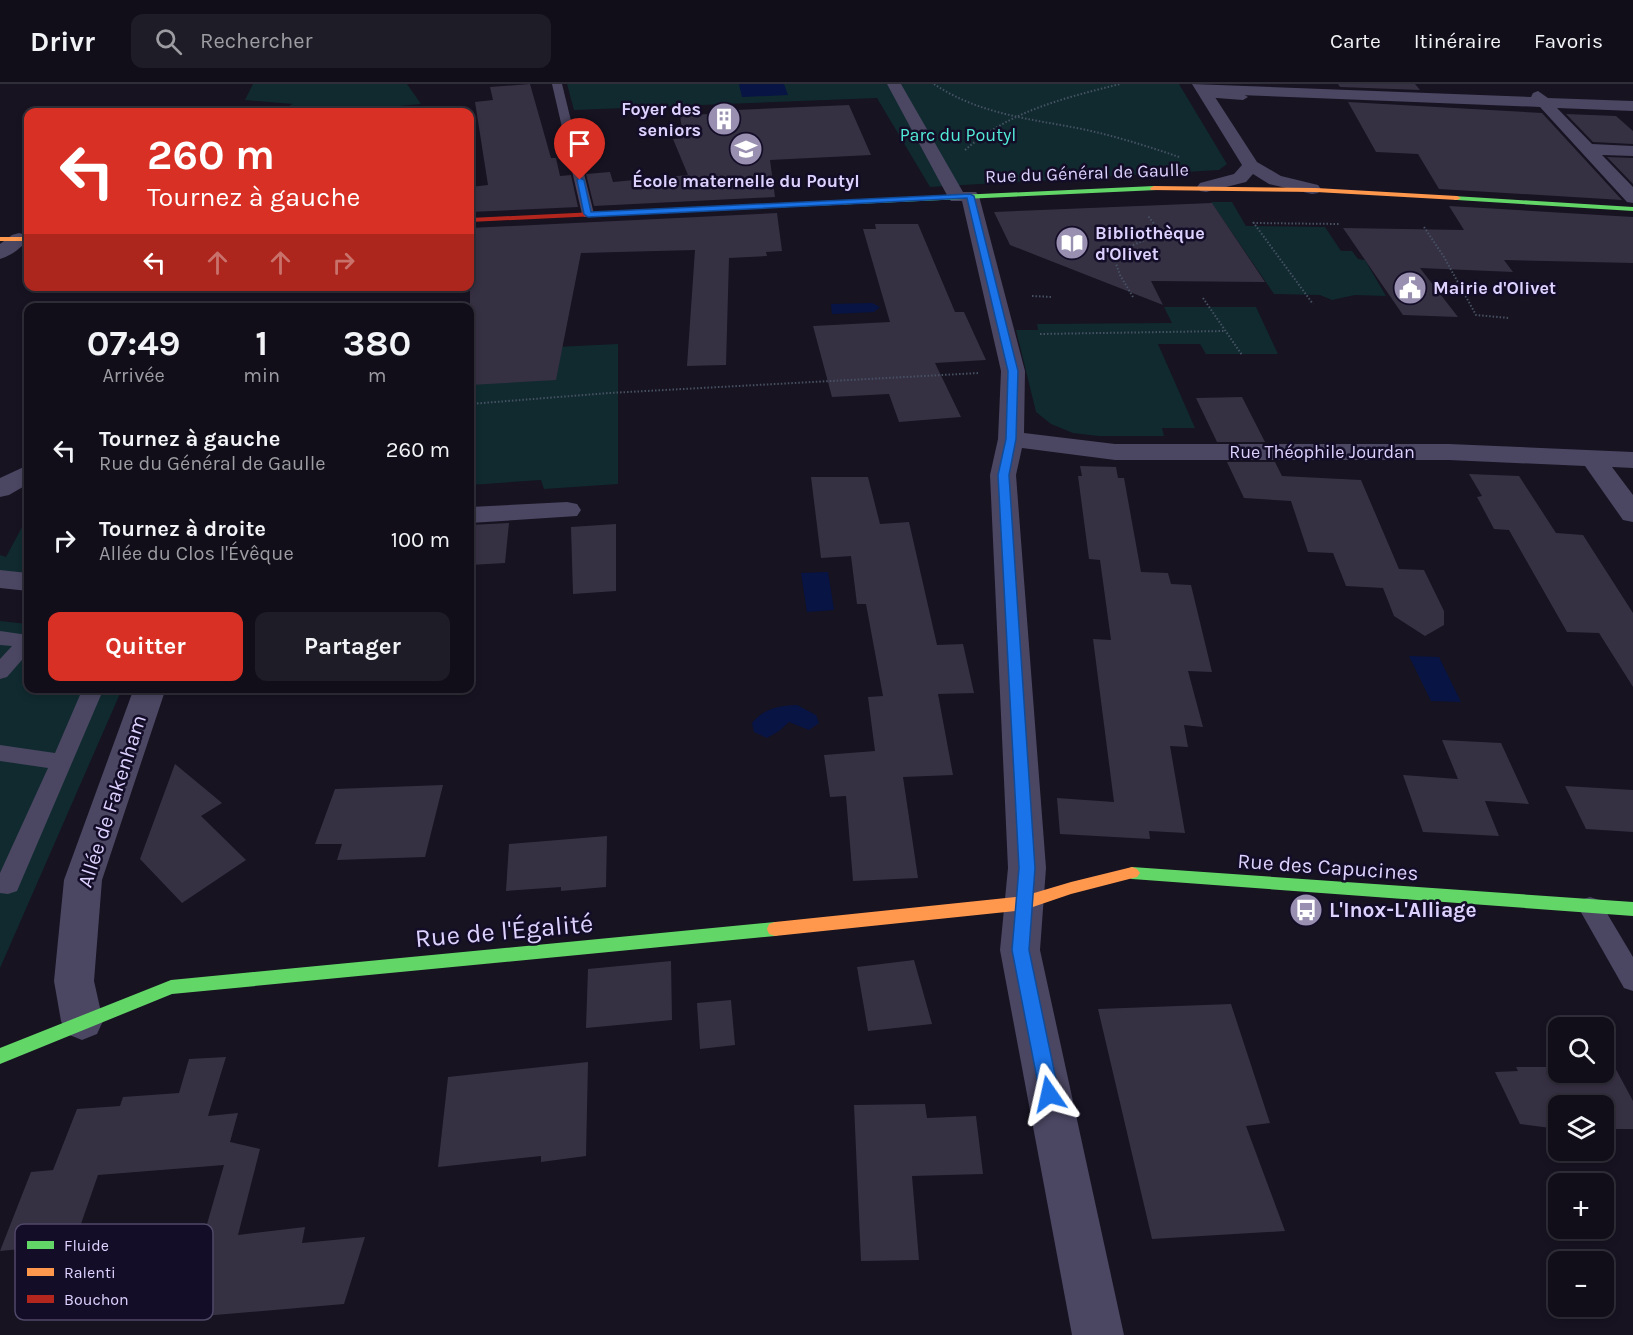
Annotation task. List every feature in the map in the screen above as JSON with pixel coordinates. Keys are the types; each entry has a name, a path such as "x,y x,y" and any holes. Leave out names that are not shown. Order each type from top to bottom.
{"main road":[{"name":"Rue du Général de Gaulle","path":"474,220 1125,188 1206,187 1312,189 1633,209"},
{"name":"Rue des Capucines","path":"1024,903 1129,873 1633,909"},
{"name":"Rue de l'Égalité","path":"0,1056 171,987 931,915 1024,903"}],"street":[{"path":"894,84 964,196 1013,371 1011,439 1004,475 1027,868 1020,950 1098,1335"},
{"path":"1528,84 1633,198"},
{"path":"1202,89 1633,106"},
{"path":"1202,89 1251,166 1275,180 1312,189"},
{"path":"1590,149 1633,151"},
{"path":"1206,187 1240,178 1251,166"},
{"path":"0,253 16,239"},
{"name":"Rue Théophile Jourdan","path":"1011,439 1115,452 1449,452 1633,460"},
{"path":"1593,459 1633,514"},
{"path":"0,489 24,475"},
{"path":"474,515 567,510"},
{"path":"0,579 24,582"},
{"name":"Allée de Fakenham","path":"82,1021 74,981 82,880 148,693"}],"lane":[{"path":"557,84 588,214"},
{"path":"1202,89 1243,97"},
{"path":"0,638 24,641"},
{"path":"0,672 24,645"},
{"path":"3,887 92,693"},
{"path":"0,753 62,762"},
{"path":"1590,907 1633,980"}],"path":[{"path":"934,84 952,96 985,108 1100,133 1189,160"},
{"path":"964,196 958,172 958,158 971,144 1015,115 1120,84"},
{"path":"1125,188 1155,225 1157,235 1133,245 1114,258 1120,275 1133,297"},
{"path":"1234,188 1253,223 1313,304"},
{"path":"1423,226 1444,257 1476,315 1509,318"},
{"path":"1032,296 1052,297"},
{"path":"1203,298 1242,355"},
{"path":"1004,334 1226,331"},
{"path":"474,404 609,393 1013,371"}],"green space":[{"path":"253,84 407,84 421,104 378,108 284,108 293,104 245,100"},
{"name":"Parc du Poutyl","path":"567,84 1179,84 1227,164 1219,170 930,187 877,98 574,110"},
{"path":"1211,202 1232,202 1246,226 1325,227 1341,251 1352,251 1358,259 1365,260 1386,296 1355,295 1332,300 1320,295 1274,294"},
{"path":"1164,307 1256,307 1278,354 1206,354 1200,344 1158,344 1195,428 1162,428 1164,436 1099,436 1073,433 1051,424 1036,412 1016,330 1038,330 1037,324 1172,323"},
{"path":"618,344 618,484 544,489 541,480 474,485 474,351"},
{"path":"24,523 24,574 0,571 0,555 6,557"},
{"path":"0,621 24,624 24,693 120,693 0,968"}],"shaded area":[{"path":"739,84 784,84 788,95 742,97"},
{"path":"872,303 880,307 874,312 832,314 831,304"},
{"path":"828,572 834,610 807,612 801,573"},
{"path":"1409,656 1439,657 1461,702 1431,701"},
{"path":"797,705 816,715 819,723 809,730 789,722 767,738 754,732 752,723 762,714 778,707"}],"building":[{"path":"530,84 551,158 556,158 560,176 571,175 578,207 474,212 474,187 488,185 475,102 493,100 490,87"},
{"path":"1338,84 1415,84 1420,90 1340,87"},
{"path":"1348,102 1542,113 1622,200 1439,189 1418,154 1376,152"},
{"path":"849,105 871,155 770,160 775,197 594,206 586,174 610,172 613,182 688,175 673,139 683,138 680,115 713,114 712,111"},
{"path":"1566,114 1616,116 1633,131 1633,144 1593,142"},
{"path":"1607,157 1633,158 1633,184"},
{"path":"1212,203 1265,282 1151,281 1163,305 1010,245 994,212"},
{"path":"1449,206 1633,217 1633,263 1504,260 1513,272 1420,268 1458,317 1403,315 1343,228 1464,230"},
{"path":"777,213 782,251 766,252 767,256 729,258 726,365 687,366 695,250 581,253 556,380 474,385 474,303 470,303 470,291 474,291 474,228"},
{"path":"875,224 918,224 955,312 964,312 986,360 935,363 961,417 899,422 889,394 832,397 813,326 890,322 863,229 876,229"},
{"path":"1242,397 1265,442 1217,442 1196,398"},
{"path":"1227,462 1275,462 1282,476 1361,480 1399,569 1424,570 1444,611 1444,625 1425,636 1394,616 1383,588 1346,586 1333,553 1308,552 1291,501 1244,498"},
{"path":"1080,466 1116,467 1118,478 1124,478 1141,572 1168,573 1171,584 1191,585 1212,672 1188,671 1203,727 1184,725 1188,747 1170,746 1185,833 1149,831 1150,839 1060,834 1057,798 1114,802 1093,639 1111,640 1100,560 1089,559 1078,476 1082,476"},
{"path":"1469,474 1519,476 1556,533 1583,535 1633,613 1633,687 1599,633 1567,632 1509,530 1494,529 1477,497 1482,496"},
{"path":"811,477 868,477 880,524 909,522 937,645 963,644 974,693 938,694 953,775 903,777 918,878 853,881 846,796 830,797 824,755 875,751 868,697 883,696 866,604 857,604 851,556 821,558"},
{"path":"509,523 505,563 474,565 474,525"},
{"path":"616,524 616,591 573,594 571,527"},
{"path":"1442,740 1501,743 1529,804 1485,801 1499,836 1423,832 1403,775 1458,779"},
{"path":"175,764 222,803 201,816 246,860 182,903 140,859"},
{"path":"443,785 425,857 337,860 342,844 315,844 335,789"},
{"path":"1565,786 1633,790 1633,832 1586,829"},
{"path":"607,836 606,887 561,891 561,887 506,891 509,844"},
{"path":"914,960 932,1024 868,1031 857,967"},
{"path":"671,961 672,1020 586,1028 588,969"},
{"path":"731,1000 735,1045 700,1049 697,1003"},
{"path":"1231,1004 1270,1123 1246,1126 1285,1231 1152,1239 1098,1009"},
{"path":"226,1057 208,1116 238,1113 230,1142 260,1149 238,1235 305,1227 302,1243 365,1237 344,1304 213,1315 213,1224 207,1224 224,1165 98,1175 81,1224 15,1224 15,1250 0,1251 31,1172 53,1170 77,1109 120,1106 123,1097 179,1093 189,1059"},
{"path":"588,1062 586,1156 541,1162 541,1156 438,1167 448,1077"},
{"path":"1614,1066 1633,1101 1633,1129 1614,1129 1614,1095 1548,1095 1548,1128 1520,1124 1495,1072 1518,1071 1516,1067 1548,1067 1548,1083 1614,1083"},
{"path":"925,1104 927,1118 976,1116 983,1174 912,1176 919,1260 861,1261 854,1105"}],"traffic: fast":[{"path":"678,210 1154,188"},
{"path":"1457,198 1633,209"},
{"path":"1132,873 1633,909"},
{"path":"0,1056 171,987 775,929"}],"traffic: slow":[{"path":"1154,188 1316,190 1457,198"},
{"path":"0,239 24,239"},
{"path":"775,929 1024,903 1071,888 1132,873"}],"traffic: jam":[{"path":"474,220 678,210"}],"place":[{"name":"Foyer des seniors","path":"724,119"},
{"name":"École maternelle du Poutyl","path":"746,149"},
{"name":"Bibliothèque d'Olivet","path":"1072,243"},
{"name":"Mairie d'Olivet","path":"1410,288"},
{"name":"L'Inox-L'Alliage","path":"1306,910"}],"route":[{"path":"580,180 588,214 970,196 1013,371 1011,439 1004,475 1027,868 1023,940 1020,950 1049,1094"}]}
